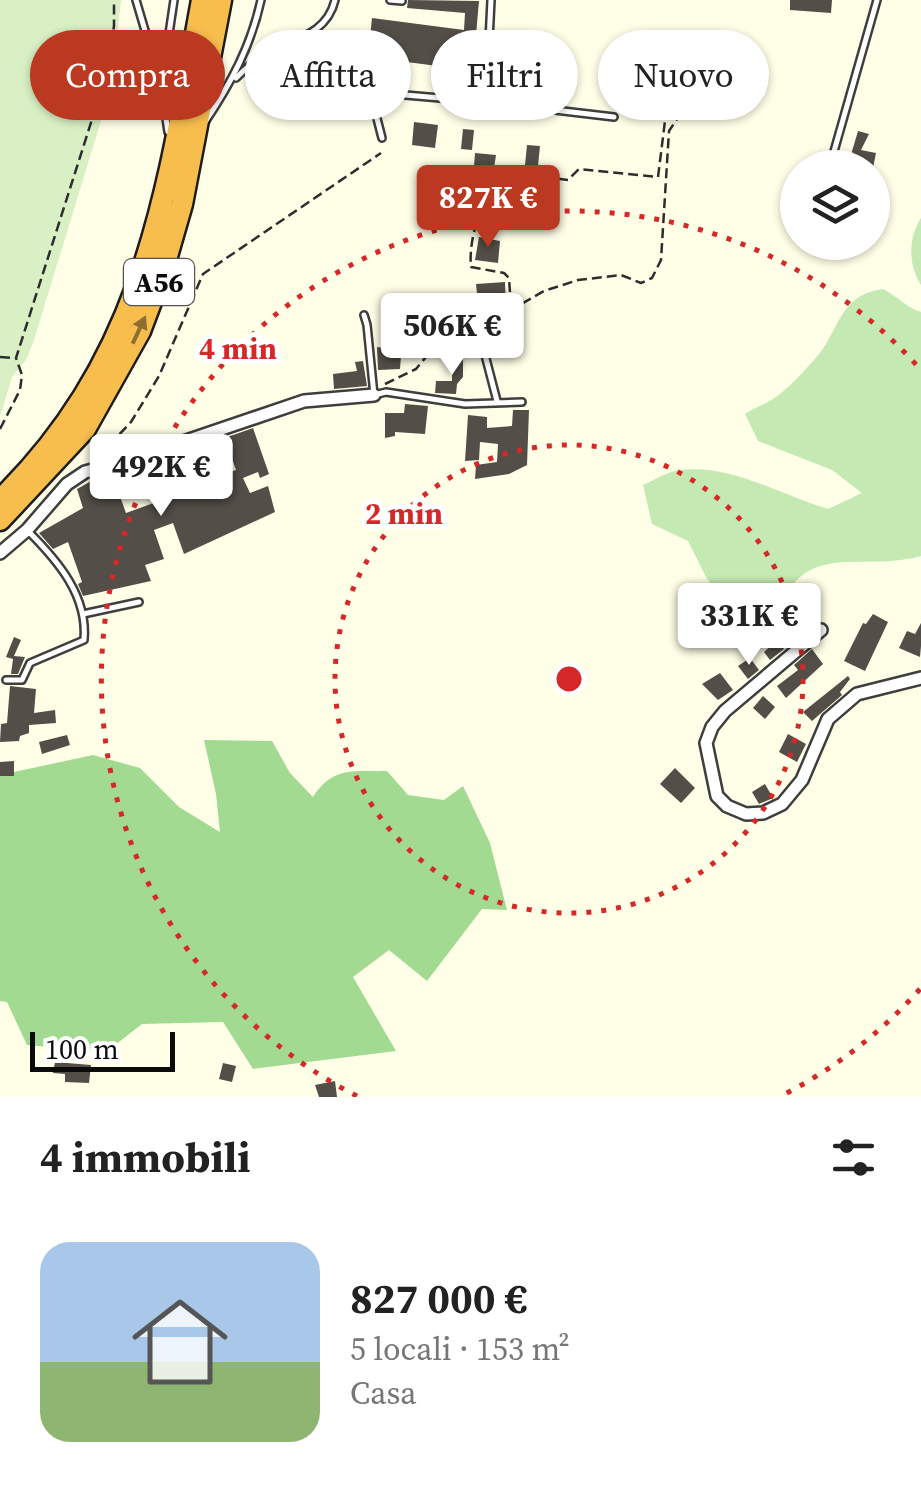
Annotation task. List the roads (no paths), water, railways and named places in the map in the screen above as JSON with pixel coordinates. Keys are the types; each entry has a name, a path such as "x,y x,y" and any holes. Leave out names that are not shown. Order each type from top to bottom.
{"highway":[{"name":"A56","path":"0,500 60,432 101,370 146,264 170,173 202,0"},
{"name":"A56","path":"0,520 85,429 140,331 173,240 221,0"}],"street":[{"path":"0,553 27,530 68,484 85,472 304,400 374,395"},
{"path":"821,630 725,711 708,734 706,752 717,796 734,810 763,812 788,800 802,780 822,729 848,700 857,694 921,678"}],"lane":[{"path":"136,0 145,30"},
{"path":"170,30 174,0"},
{"path":"196,137 251,42 261,0"},
{"path":"230,83 273,50 311,34 333,7 334,0"},
{"path":"390,0 402,1"},
{"path":"490,30 491,0"},
{"path":"834,150 877,0"},
{"path":"168,120 170,173"},
{"path":"378,120 382,138"},
{"path":"364,316 374,395 386,392 465,404 522,402"},
{"path":"478,328 497,401"},
{"path":"6,680 22,680 30,662 84,640 83,614 68,580 52,555 27,530"},
{"path":"83,614 138,602"}]}
